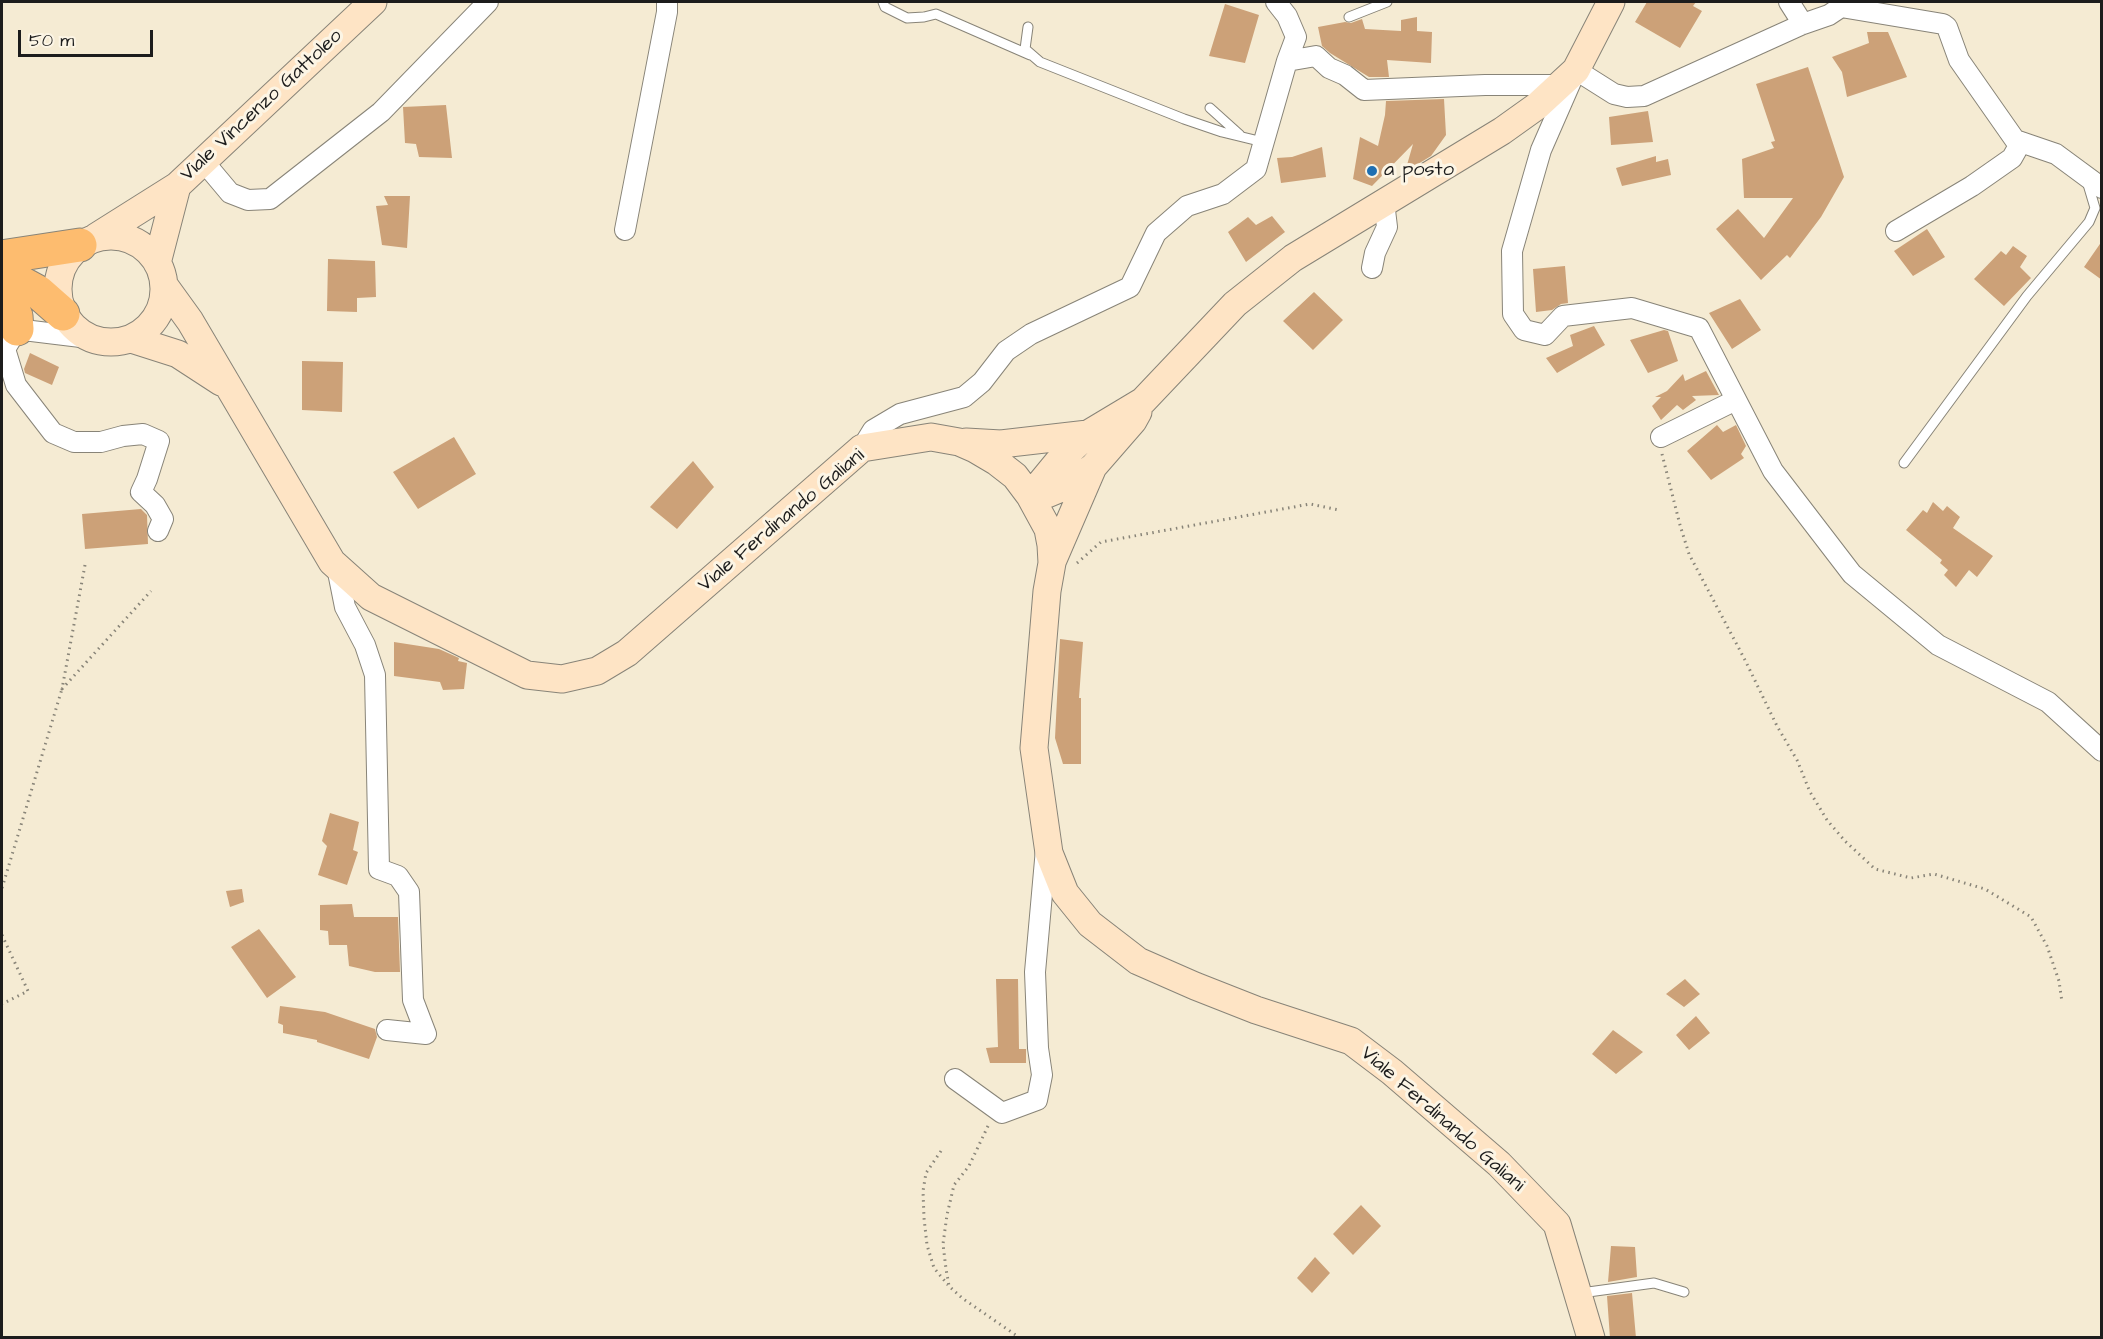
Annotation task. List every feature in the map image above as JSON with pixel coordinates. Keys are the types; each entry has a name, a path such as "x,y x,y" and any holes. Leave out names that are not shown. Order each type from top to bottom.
{"highway":[{"path":"2,257 88,241"},
{"path":"2,276 14,279 38,291 63,314"},
{"path":"2,289 16,316 9,328"}],"main road":[{"name":"Viale Vincenzo Gattoleo","path":"88,241 177,186 373,2"},
{"path":"1030,496 1058,462 1088,434 1143,401 1234,304 1293,258 1502,131 1537,106 1568,78 1611,2"},
{"name":"Viale Vincenzo Gattoleo","path":"161,274 177,186"},
{"path":"114,236 131,240 146,249 161,274 163,302 157,317 146,330 131,339 110,342 89,338 76,330 63,314 58,299 59,276 67,259 88,241 114,236"},
{"name":"Viale Ferdinando Galiani","path":"161,274 332,562 371,597 527,675 562,679 597,671 627,653 862,448 931,438 959,442 997,462 1015,476 1030,496 1064,564 1047,591 1034,748 1049,853 1065,893 1090,924 1138,960 1256,1010 1351,1041 1392,1072 1499,1164 1557,1224 1591,1338"},
{"path":"131,339 178,354 227,386"},
{"path":"1030,496 1042,496 1066,486 1093,467 1133,421 1143,401"},
{"path":"959,442 1001,444 1088,434"},
{"path":"1064,564 1093,467"}],"street":[{"path":"204,162 230,193 248,200 270,200 381,112 488,2"},
{"path":"625,230 666,2"},
{"path":"862,448 873,430 900,414 964,398 982,382 1006,351 1031,334 1130,287 1156,233 1187,206 1223,194 1256,169 1296,37 1287,16 1276,2"},
{"path":"1790,2 1803,24"},
{"path":"1287,61 1316,56 1329,68 1345,75 1364,90 1485,85 1568,78 1614,94 1627,97 1644,96 1803,24 1829,15 1843,4 1943,24 1947,27 1959,60 2015,140 2056,154 2102,188"},
{"path":"1568,78 1541,150 1512,251 1513,314 1524,330 1545,334 1563,316 1632,308 1699,328 1773,471 1852,574 1938,645 2048,702 2102,751"},
{"path":"1896,231 1972,186 2012,158 2021,142"},
{"path":"1372,268 1375,253 1387,227 1384,202"},
{"path":"89,338 9,328 5,349 16,385 53,433 74,442 101,442 143,434 159,441 141,492 155,505 163,519 159,531"},
{"path":"1661,437 1736,400"},
{"path":"337,567 345,607 365,645 375,675 379,869 398,876 409,892 413,1000 426,1034 387,1030"},
{"path":"955,1079 1002,1113 1036,1100 1042,1075 1038,1048 1035,972 1047,837"}],"lane":[{"path":"883,2 885,7 907,18 936,14 1034,57"},
{"path":"1348,17 1387,2"},
{"path":"1028,27 1025,49 1040,62 1193,122 1263,142"},
{"path":"1210,108 1242,137"},
{"path":"1904,463 2027,296 2089,222 2095,208 2085,176"},
{"path":"1578,1293 1654,1283 1684,1292"}],"path":[{"path":"1661,437 1662,454 1689,554 1777,726 1797,760 1810,792 1827,820 1845,841 1875,869 1911,878 1934,874 1985,889 2031,917 2047,946 2059,981 2061,1002"},
{"path":"1064,564 1101,542 1310,504 1339,510"},
{"path":"2,888 62,689 85,565"},
{"path":"62,689 151,591"},
{"path":"2,935 28,991 2,1004"},
{"path":"949,1286 943,1244 954,1185 969,1166 992,1119 994,1107"},
{"path":"941,1151 926,1173 923,1191 927,1245 934,1268 962,1299 1020,1338"}],"building":[{"path":"1647,2 1696,2 1693,6 1702,11 1680,48 1635,22"},
{"path":"1225,4 1259,15 1245,63 1209,56"},
{"path":"1417,17 1417,31 1432,32 1431,63 1387,60 1389,77 1369,77 1330,53 1322,46 1318,27 1351,23 1362,19 1365,29 1401,31 1401,20"},
{"path":"1867,32 1888,32 1907,77 1847,97 1842,72 1832,57 1869,43"},
{"path":"1808,67 1844,177 1821,217 1790,258 1787,255 1761,280 1716,229 1738,209 1764,238 1793,198 1744,198 1742,159 1774,148 1771,142 1775,141 1756,84"},
{"path":"1444,99 1446,135 1431,156 1405,172 1413,144 1372,186 1353,179 1360,137 1378,146 1386,101"},
{"path":"446,105 452,158 419,157 416,144 405,143 403,107"},
{"path":"1648,111 1653,142 1611,145 1609,117"},
{"path":"1322,147 1326,177 1281,183 1277,158 1292,157"},
{"path":"1656,156 1656,162 1668,159 1671,175 1622,186 1616,168"},
{"path":"384,196 410,196 407,248 382,245 376,206 388,205"},
{"path":"1272,216 1285,232 1246,262 1228,232 1248,217 1256,225"},
{"path":"1927,229 1945,257 1913,276 1894,251"},
{"path":"2102,241 2102,280 2084,267"},
{"path":"2013,246 2027,256 2020,267 2031,278 2004,306 1974,279 2001,251 2006,255"},
{"path":"328,259 375,261 376,297 357,298 357,312 327,311"},
{"path":"1565,266 1568,303 1561,304 1552,310 1536,312 1533,269"},
{"path":"1314,292 1343,320 1313,350 1283,321"},
{"path":"1740,299 1761,330 1732,349 1709,313"},
{"path":"1594,326 1605,345 1557,373 1546,358 1573,346 1570,335"},
{"path":"1664,330 1668,331 1678,361 1648,373 1630,340"},
{"path":"30,353 59,367 52,385 25,373 24,369"},
{"path":"302,361 343,362 342,412 302,410"},
{"path":"1706,371 1719,395 1692,396 1696,400 1683,410 1677,405 1661,420 1652,406 1661,397 1655,397 1667,391 1683,374 1685,381"},
{"path":"1717,425 1723,432 1736,425 1746,446 1741,454 1744,458 1711,480 1687,451"},
{"path":"454,437 476,474 418,509 393,472"},
{"path":"693,461 714,487 677,529 650,507"},
{"path":"1933,502 1943,511 1947,506 1960,517 1953,528 1993,556 1977,577 1969,570 1956,587 1944,575 1948,570 1940,563 1942,560 1906,530 1923,510 1927,513"},
{"path":"141,509 147,515 148,544 85,549 82,514"},
{"path":"1060,639 1083,642 1079,698 1081,698 1081,764 1063,764 1055,738"},
{"path":"394,642 439,649 459,658 458,661 467,663 464,689 443,690 440,682 394,676"},
{"path":"330,813 359,822 353,850 358,852 347,885 318,875 327,846 322,841"},
{"path":"242,889 244,902 230,907 226,891"},
{"path":"352,904 354,917 398,917 400,972 375,972 349,966 347,945 329,945 328,931 320,930 320,905"},
{"path":"259,929 296,977 267,998 231,947"},
{"path":"996,979 1018,979 1019,1049 1026,1049 1026,1063 990,1063 986,1048 998,1047"},
{"path":"1685,979 1700,994 1684,1007 1666,994"},
{"path":"280,1006 325,1012 375,1029 377,1037 369,1059 317,1042 317,1040 283,1033 283,1025 278,1023"},
{"path":"1696,1016 1710,1033 1689,1050 1676,1035"},
{"path":"1613,1030 1643,1052 1616,1074 1592,1054"},
{"path":"1361,1205 1381,1226 1353,1255 1333,1234"},
{"path":"1611,1246 1635,1247 1637,1277 1608,1282"},
{"path":"1315,1257 1330,1273 1312,1293 1297,1278"},
{"path":"1632,1293 1636,1338 1610,1338 1607,1296"}],"place":[{"name":"a posto","path":"1372,171"}]}
